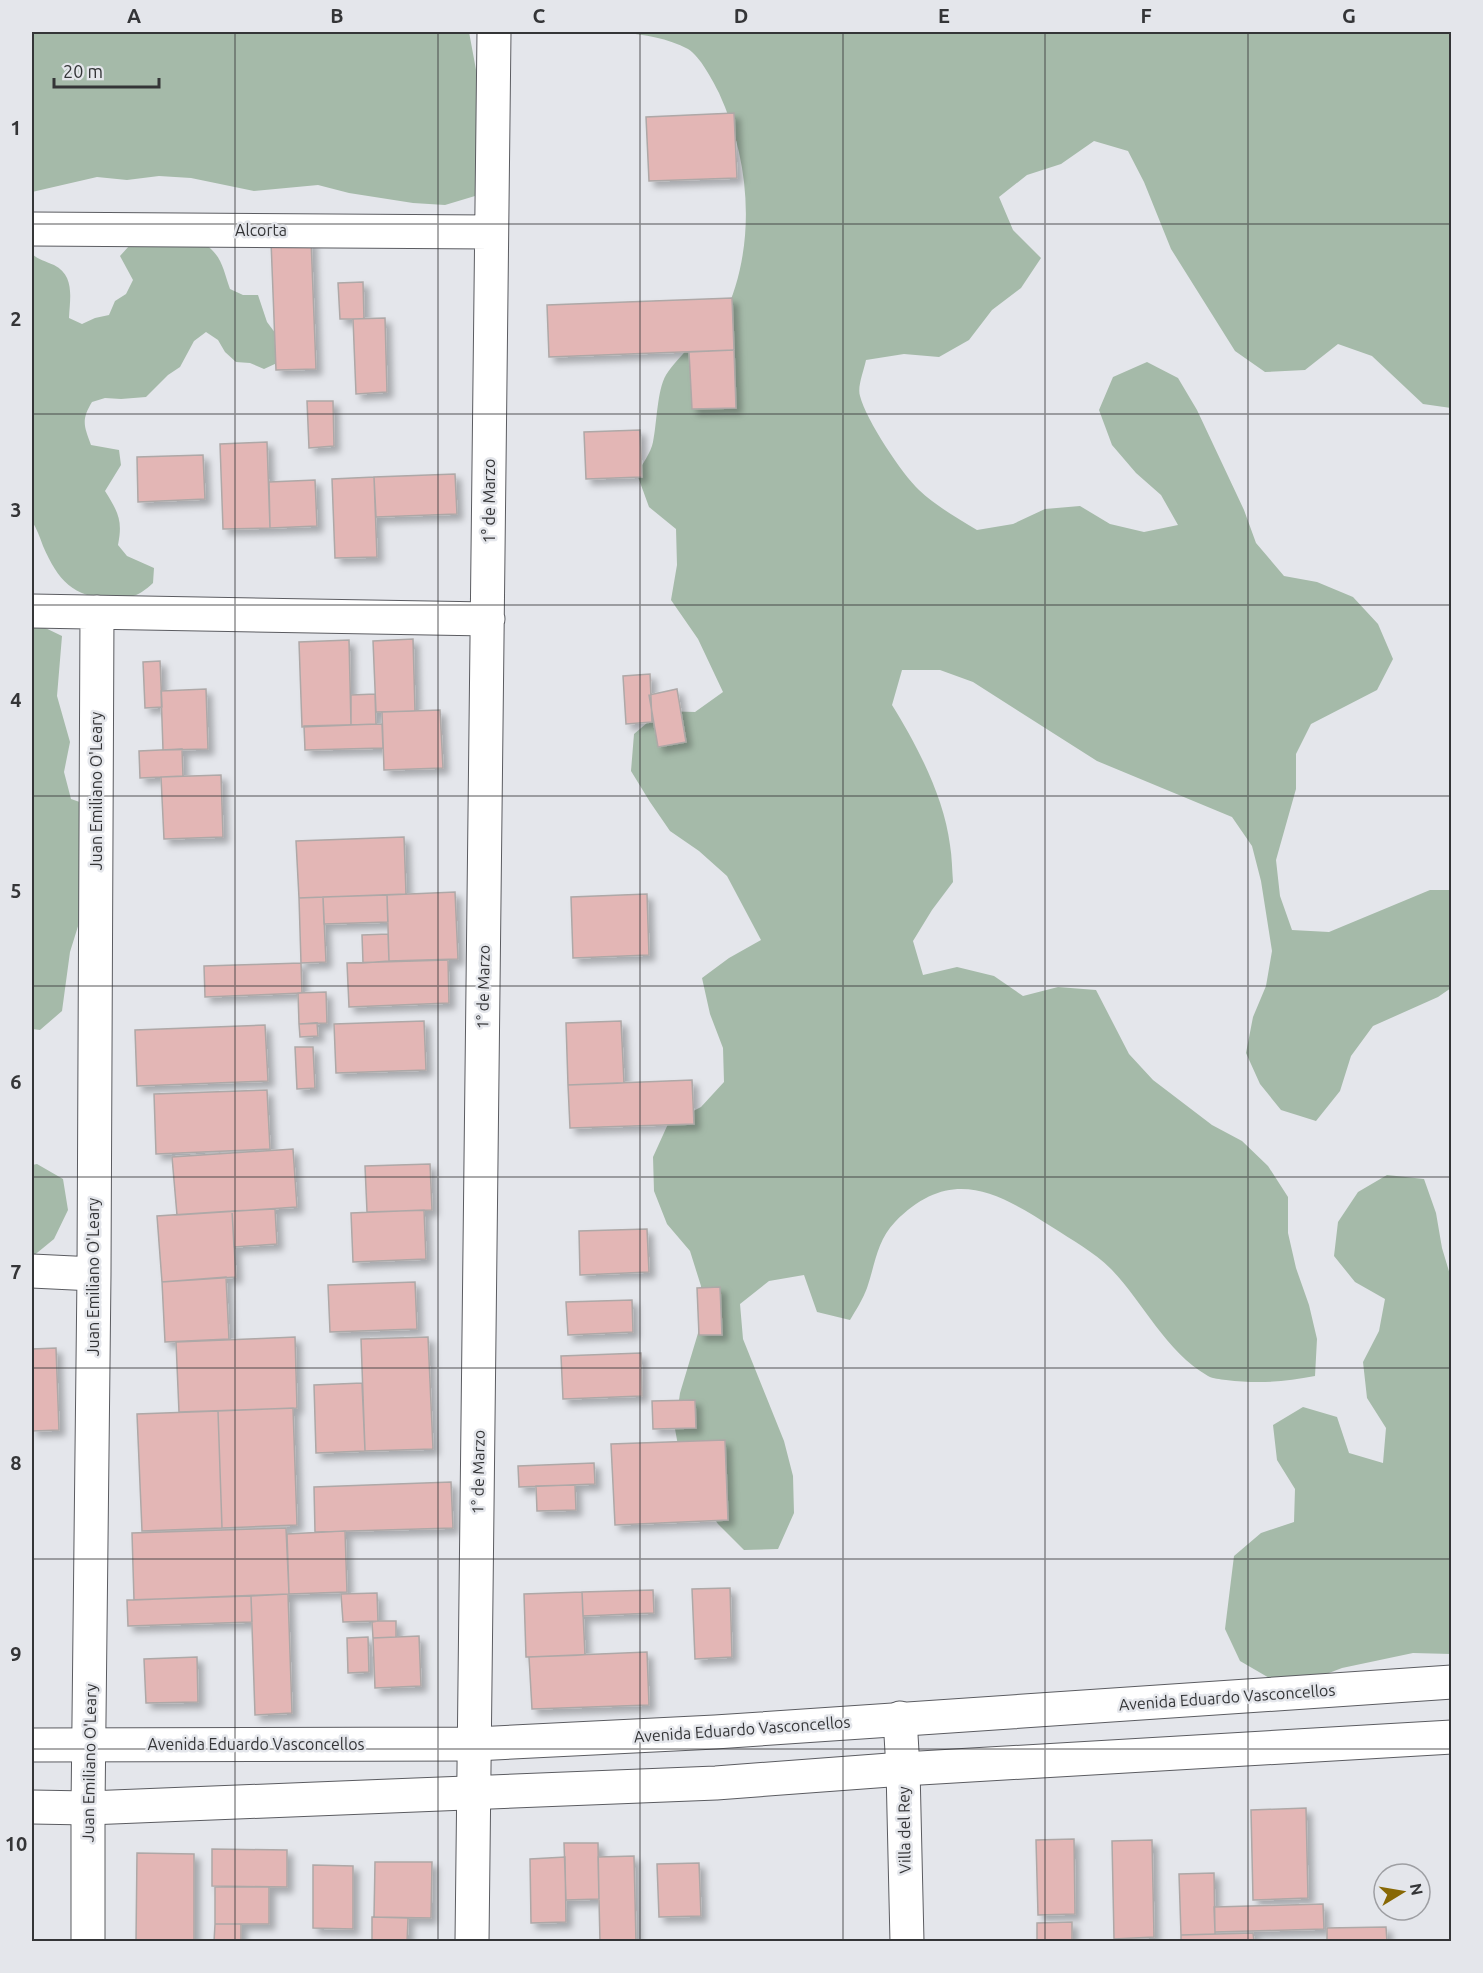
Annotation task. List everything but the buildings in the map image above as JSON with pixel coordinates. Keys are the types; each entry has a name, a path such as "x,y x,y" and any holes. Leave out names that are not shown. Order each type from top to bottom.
{"street":[{"name":"1° de Marzo","path":"471,1941 494,32"},
{"name":"Alcorta","path":"32,229 490,232"},
{"path":"32,611 488,619"},
{"name":"Juan Emiliano O'Leary","path":"88,1941 97,612"},
{"path":"32,1271 94,1274"},
{"name":"Avenida Eduardo Vasconcellos","path":"32,1745 89,1743 475,1744 715,1732 1452,1682"},
{"name":"Villa del Rey","path":"900,1718 907,1941"},
{"path":"32,1807 88,1808 716,1783 903,1769 1452,1737"}],"green space":[{"path":"32,32 469,32 495,172 475,196 445,205 413,203 349,193 318,185 254,191 191,178 159,176 127,180 97,177 32,192"},
{"path":"622,32 1451,32 1451,408 1423,404 1372,356 1338,344 1305,370 1265,372 1235,351 1171,249 1144,182 1128,151 1094,141 1061,164 1027,175 999,197 1013,230 1041,258 1021,288 992,310 969,340 939,357 904,354 866,360 859,388 869,419 894,460 912,482 940,507 977,530 1013,524 1045,509 1080,506 1110,524 1144,532 1178,525 1161,495 1136,473 1112,445 1099,410 1113,377 1147,362 1178,378 1197,410 1244,510 1256,543 1284,576 1317,582 1353,597 1378,624 1393,659 1377,690 1311,724 1296,754 1296,789 1276,860 1280,896 1292,930 1329,932 1430,890 1451,890 1451,988 1438,997 1373,1026 1351,1056 1340,1091 1316,1121 1281,1110 1260,1084 1246,1053 1253,1017 1266,986 1272,951 1261,881 1252,846 1232,817 1097,761 973,682 940,670 902,670 892,705 920,754 936,790 951,850 953,882 913,941 923,975 957,967 994,976 1023,996 1058,987 1096,990 1129,1054 1153,1080 1212,1125 1242,1141 1268,1166 1288,1197 1288,1233 1317,1339 1315,1376 1260,1382 1210,1377 1179,1354 1123,1282 1083,1246 1012,1203 992,1195 973,1190 954,1189 935,1194 915,1205 889,1229 880,1245 865,1292 850,1320 817,1312 804,1275 769,1281 740,1304 743,1339 784,1441 793,1476 794,1513 778,1549 744,1550 718,1524 697,1494 681,1462 675,1429 680,1393 702,1320 701,1286 690,1251 667,1224 654,1191 653,1157 668,1124 701,1107 724,1082 723,1048 710,1014 702,978 729,958 761,940 727,876 699,851 670,831 631,771 634,734 661,711 695,712 723,692 698,639 671,600 677,565 676,529 649,507 637,474 652,446 659,398 666,375 692,344 721,322 734,291 741,263 746,205 738,147 730,120 706,69 688,49 672,42"},
{"path":"199,240 217,256 230,289 243,295 258,295 267,322 276,334 277,363 264,369 250,363 236,362 225,352 218,340 206,332 194,341 180,367 168,375 146,397 105,398 92,402 85,419 91,445 119,450 121,465 105,491 120,522 118,545 127,556 154,568 153,583 134,596 111,598 86,595 68,585 61,577 49,558 32,521 32,254 54,265 65,275 70,288 69,318 82,324 109,315 115,301 126,294 133,280 120,256 129,246"},
{"path":"35,623 62,636 57,696 70,742 64,772 71,799 100,809 79,923 70,952 62,1011 40,1030 32,1029 32,624"},
{"path":"37,1164 63,1179 68,1210 54,1239 32,1257 32,1165"},
{"path":"1387,1175 1424,1179 1436,1213 1442,1248 1451,1278 1451,1654 1413,1653 1342,1668 1308,1681 1271,1679 1240,1661 1225,1629 1234,1556 1261,1533 1294,1522 1295,1489 1277,1460 1273,1425 1303,1407 1337,1417 1349,1453 1383,1463 1386,1428 1367,1398 1363,1362 1379,1331 1385,1299 1355,1282 1334,1256 1338,1222 1358,1192"}]}
